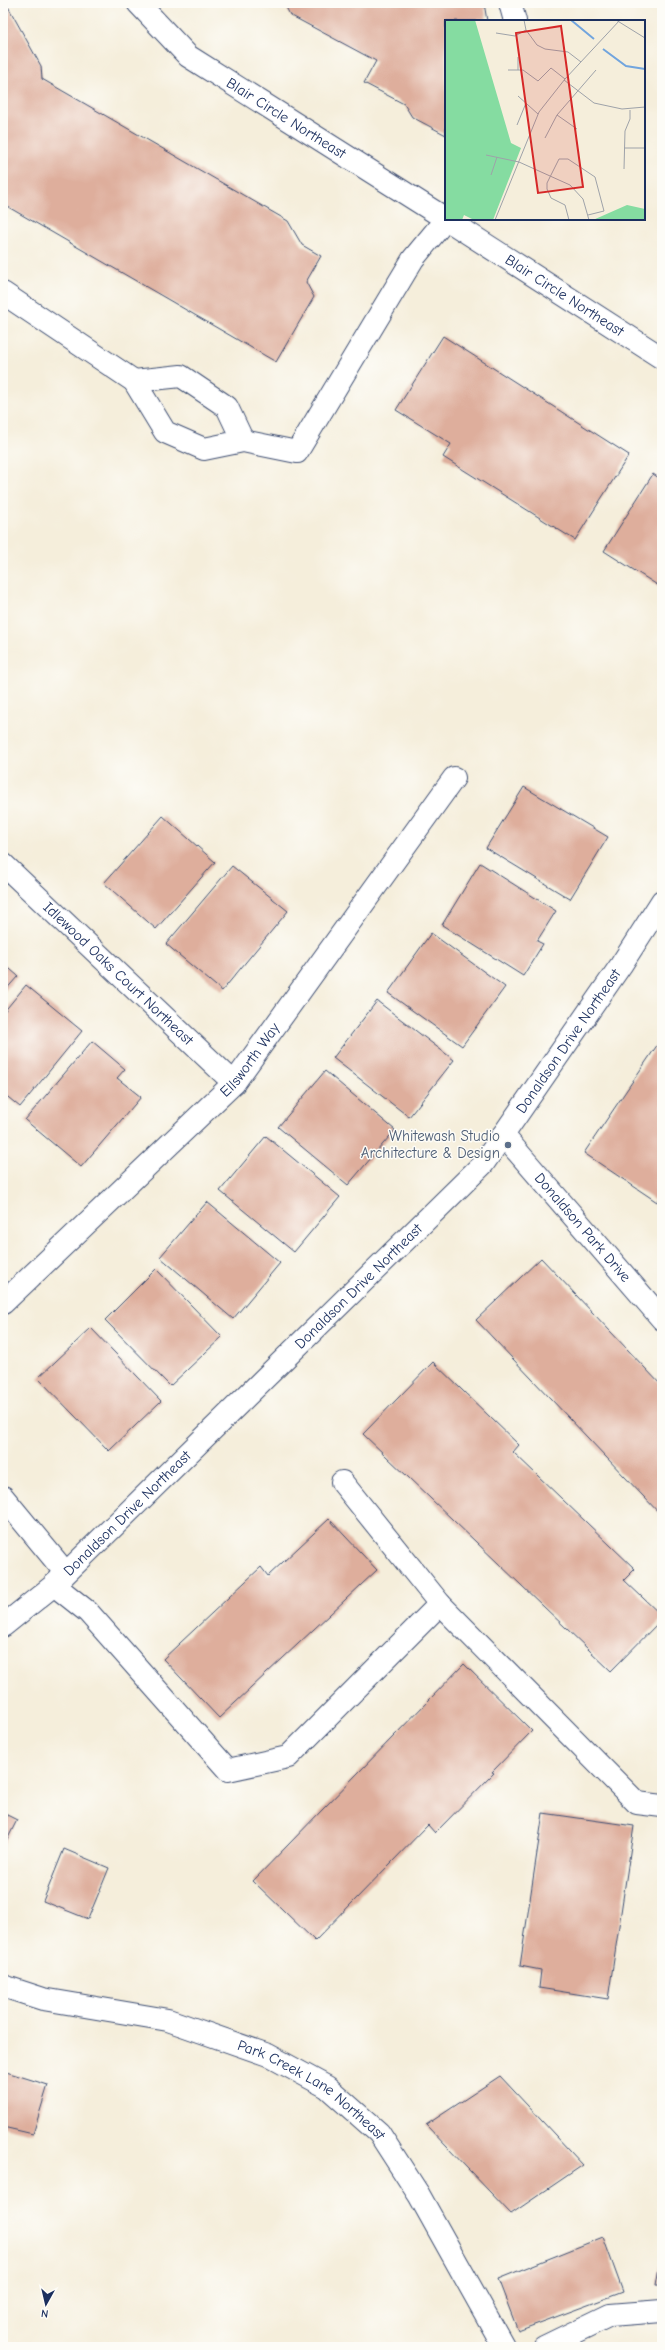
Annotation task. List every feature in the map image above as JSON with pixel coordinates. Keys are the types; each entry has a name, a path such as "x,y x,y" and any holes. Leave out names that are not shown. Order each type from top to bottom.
{"street":[{"name":"Blair Circle Northeast","path":"138,3 188,56 445,218"},
{"path":"510,3 515,20"},
{"path":"3,293 134,381 165,432 204,449 243,441 297,452 413,259 445,220"},
{"name":"Blair Circle Northeast","path":"448,220 662,358"},
{"path":"134,381 181,376 227,407 243,441"},
{"name":"Ellsworth Way","path":"3,1303 234,1083 454,778"},
{"name":"Idlewood Oaks Court Northeast","path":"3,864 234,1083"},
{"name":"Donaldson Drive Northeast","path":"3,1626 59,1579 478,1169 504,1135 621,965 662,901"},
{"name":"Donaldson Park Drive","path":"504,1135 662,1319"},
{"path":"342,1482 440,1604 637,1803 662,1806"},
{"path":"3,1497 59,1579 228,1770 288,1757 440,1604"},
{"name":"Park Creek Lane Northeast","path":"3,1986 43,1999 168,2020 268,2055 327,2087 379,2133 419,2195 504,2347"},
{"path":"544,2347 610,2315 662,2311"}],"building":[{"path":"3,3 6,3 41,66 42,79 288,221 302,245 321,256 306,282 314,297 276,362 3,204"},
{"path":"284,3 484,3 487,20 445,20 445,134 412,117 404,104 364,83 376,61 290,15"},
{"path":"443,336 629,455 575,540 443,457 451,444 396,410"},
{"path":"653,474 662,480 662,588 604,551"},
{"path":"524,787 608,837 570,899 486,848"},
{"path":"163,816 215,862 156,929 104,883"},
{"path":"480,863 556,911 537,941 543,944 523,976 442,925"},
{"path":"232,866 288,911 222,991 166,944"},
{"path":"431,933 505,987 462,1046 388,993"},
{"path":"3,963 18,976 3,993"},
{"path":"26,985 82,1031 20,1107 3,1093 3,1013"},
{"path":"377,1001 454,1060 409,1117 333,1058"},
{"path":"662,1038 662,1195 657,1202 584,1153"},
{"path":"92,1041 125,1069 117,1078 141,1097 81,1167 25,1120"},
{"path":"325,1071 395,1130 348,1185 278,1127"},
{"path":"266,1136 340,1197 294,1252 220,1191"},
{"path":"207,1202 280,1263 233,1319 160,1257"},
{"path":"541,1258 662,1386 662,1516 476,1320"},
{"path":"156,1269 222,1337 170,1386 105,1320"},
{"path":"91,1328 161,1401 109,1451 38,1378"},
{"path":"433,1362 519,1445 513,1452 635,1569 624,1580 662,1616 662,1619 611,1671 363,1434"},
{"path":"329,1519 377,1570 219,1718 163,1659 261,1567 268,1576"},
{"path":"464,1664 532,1731 492,1772 494,1773 435,1833 428,1825 315,1941 253,1881"},
{"path":"3,1813 17,1820 3,1848"},
{"path":"543,1813 634,1826 608,1999 539,1988 541,1970 520,1966"},
{"path":"64,1849 109,1868 88,1919 43,1901"},
{"path":"3,2071 48,2085 33,2134 3,2127"},
{"path":"500,2076 583,2165 511,2214 426,2125"},
{"path":"603,2237 623,2292 518,2331 498,2279"},
{"path":"661,2256 662,2285 656,2285"}],"place":[{"name":"Whitewash Studio Architecture & Design","path":"508,1145"}]}
